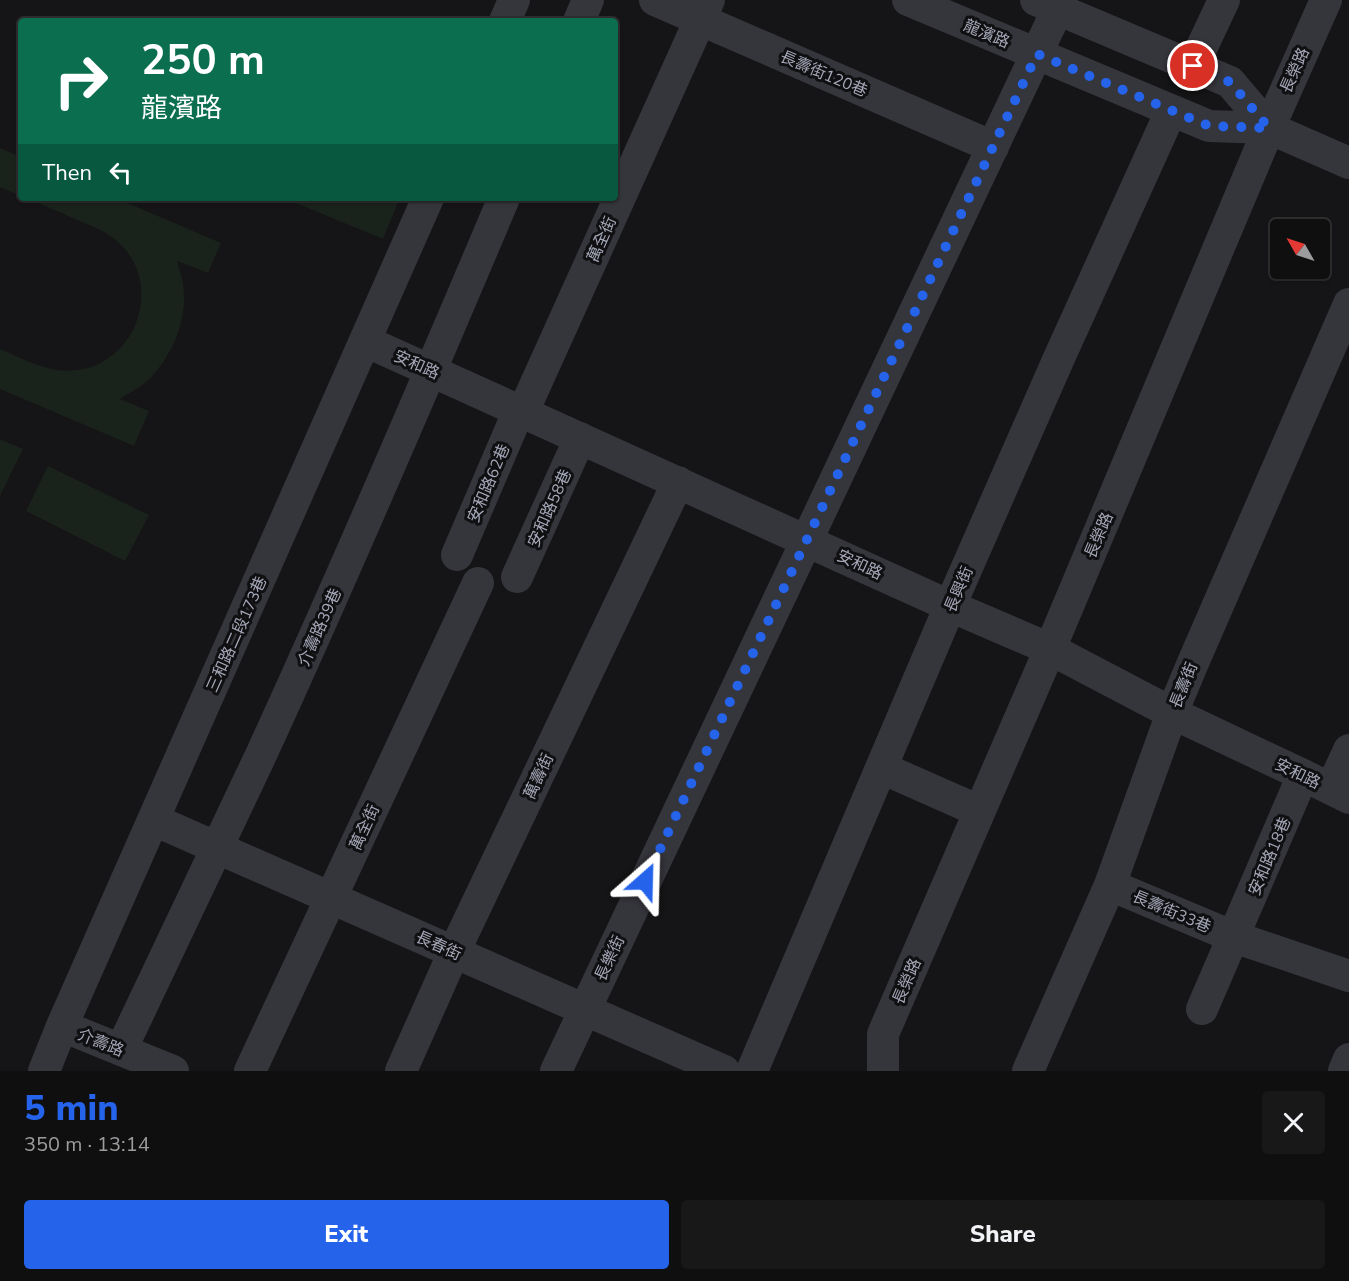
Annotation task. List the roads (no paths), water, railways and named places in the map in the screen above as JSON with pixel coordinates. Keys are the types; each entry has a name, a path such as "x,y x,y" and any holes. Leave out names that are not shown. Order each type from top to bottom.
{"street":[{"path":"506,18 514,0"},
{"path":"580,18 588,0"},
{"name":"長壽街120巷","path":"655,0 704,10 993,147"},
{"name":"龍濱路","path":"908,0 1209,126 1269,128 1349,163"},
{"path":"1193,66 1224,0"},
{"name":"長榮路","path":"883,1071 883,1034 1050,649 1269,128 1326,0"},
{"name":"龍濱路","path":"1052,3 1230,82 1269,128"},
{"name":"長樂街","path":"556,1071 1037,54 1052,3"},
{"name":"萬全街","path":"618,198 704,10"},
{"name":"長興街","path":"752,1071 950,606 1171,111"},
{"name":"三和路二段173巷","path":"44,1071 427,201"},
{"name":"介壽路39巷","path":"121,1050 325,614 432,370 503,201"},
{"name":"萬全街","path":"521,411 617,201"},
{"name":"長壽街","path":"1028,1071 1110,885 1172,713 1345,322"},
{"name":"安和路","path":"365,341 1050,649 1172,713 1340,793"},
{"name":"安和路62巷","path":"457,555 521,411"},
{"name":"安和路58巷","path":"517,577 580,438"},
{"name":"萬壽街","path":"400,1071 454,952 678,482"},
{"name":"萬全街","path":"250,1071 478,583"},
{"path":"1340,793 1349,750"},
{"path":"882,768 979,811"},
{"name":"安和路18巷","path":"1202,1008 1303,775"},
{"name":"長春街","path":"154,820 724,1071"},
{"name":"長壽街33巷","path":"1110,885 1234,937 1349,976"},
{"name":"介壽路","path":"62,1026 173,1071"},
{"path":"1344,1071 1349,1059"}]}
